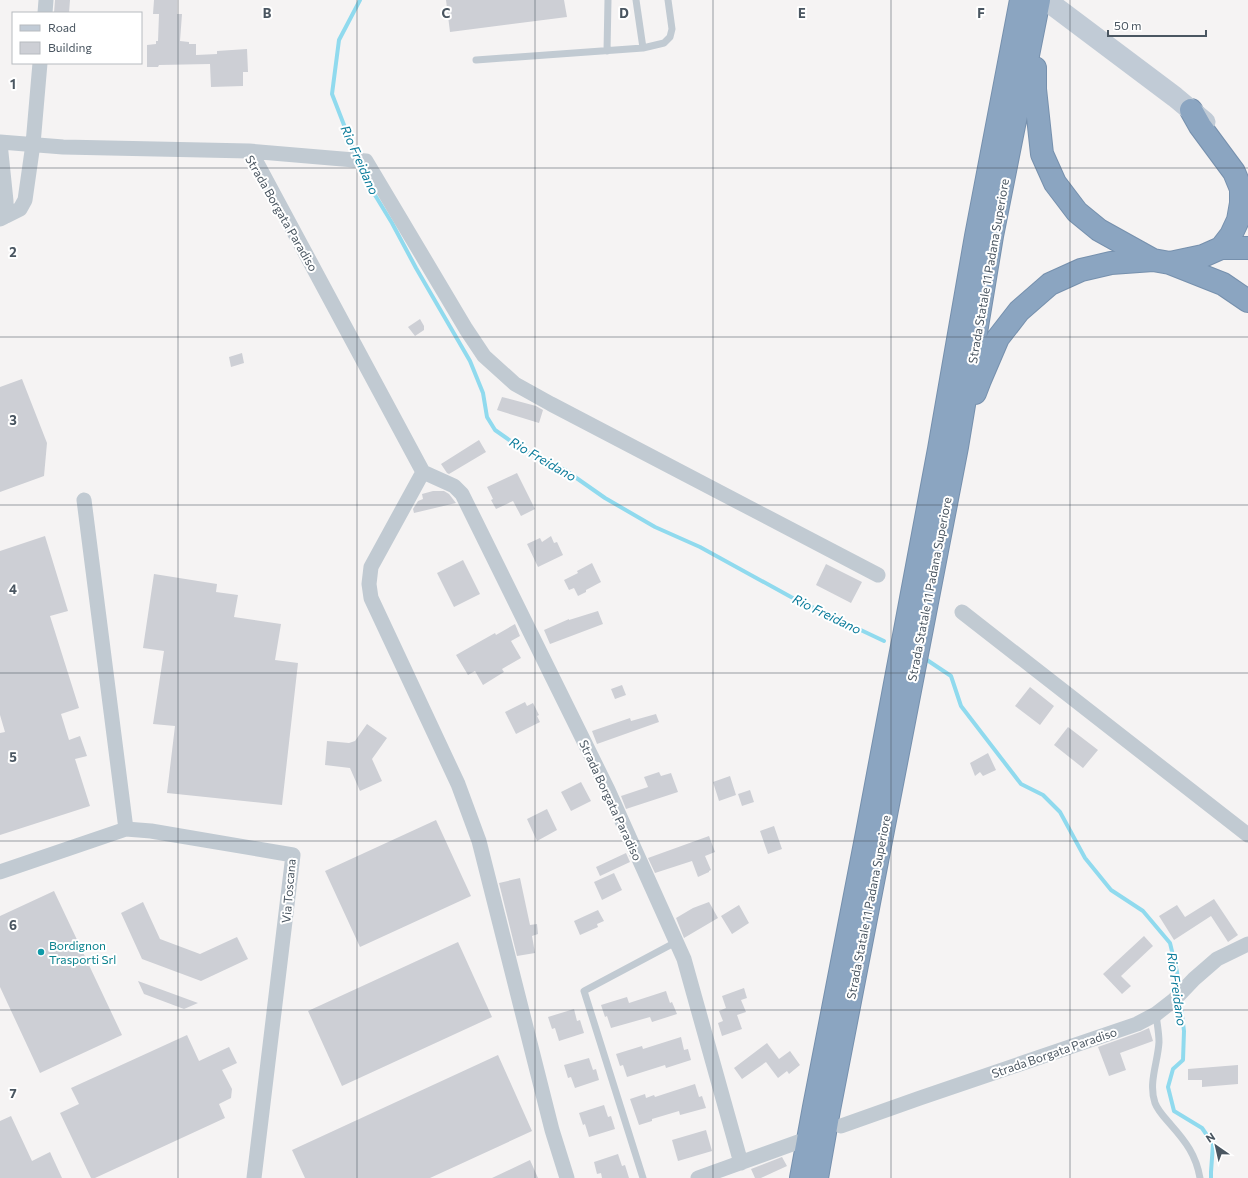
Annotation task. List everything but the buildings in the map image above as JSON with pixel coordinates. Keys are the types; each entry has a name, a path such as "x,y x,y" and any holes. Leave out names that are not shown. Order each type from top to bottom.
{"highway":[{"name":"Strada Statale 11 Padana Superiore","path":"801,1178 869,825 939,449 976,236 1021,0"},
{"name":"Strada Statale 11 Padana Superiore","path":"817,1178 957,447 992,236 1039,0"},
{"path":"1034,26 1035,89 1042,154 1055,183 1077,212 1099,230 1161,262 1223,284 1248,301"},
{"path":"957,447 980,380 998,338 1019,310 1050,284 1081,270 1111,263 1161,262 1203,256 1220,248 1231,235 1238,220 1241,203 1240,189 1234,172 1200,126 1191,110"},
{"path":"1220,248 1248,248"}],"street":[{"path":"45,12 46,0"},
{"path":"1046,0 1191,110 1224,142 1248,176"},
{"path":"3,217 20,209 25,200 33,144 40,64"},
{"name":"Strada Borgata Paradiso","path":"3,217 6,201 0,143 63,147 249,151 262,172 423,472 454,486 462,494 608,790 684,959 741,1163"},
{"path":"249,151 366,161 466,329 484,356 515,384 558,408 878,575"},
{"path":"423,472 371,566 369,584 371,598 458,784 479,841 552,1130 567,1178"},
{"path":"84,500 126,830"},
{"path":"962,612 1248,835"},
{"name":"Via Toscana","path":"0,872 126,830 150,831 293,855 254,1178"},
{"name":"Strada Borgata Paradiso","path":"841,1126 1137,1024 1156,1014 1174,1000 1194,979 1217,959 1248,944"},
{"path":"698,1178 798,1142"}],"lane":[{"path":"606,50 608,0"},
{"path":"636,0 643,48"},
{"path":"476,60 643,48 664,43 670,37 672,29 668,0"},
{"path":"643,1178 584,991 676,942"},
{"path":"1156,1014 1159,1041 1152,1090 1154,1100 1158,1110 1191,1150 1198,1165 1200,1178"}],"waterway":[{"name":"Rio Freidano","path":"356,156 332,94 339,40 360,0"},
{"name":"Rio Freidano","path":"359,164 364,177 392,223 416,268 470,361 483,393 487,417 495,430 525,451 565,470 605,498 655,527 700,547 791,597 884,641"},
{"name":"Rio Freidano","path":"924,658 951,676 961,706 1021,784 1043,795 1060,812 1085,858 1111,890 1143,911 1170,943 1177,972 1179,989"},
{"name":"Rio Freidano","path":"1180,1000 1184,1031 1183,1060 1173,1069 1168,1087 1174,1111 1202,1128 1213,1144 1211,1178"}],"place":[{"name":"Bordignon Trasporti Srl","path":"41,952"}]}
